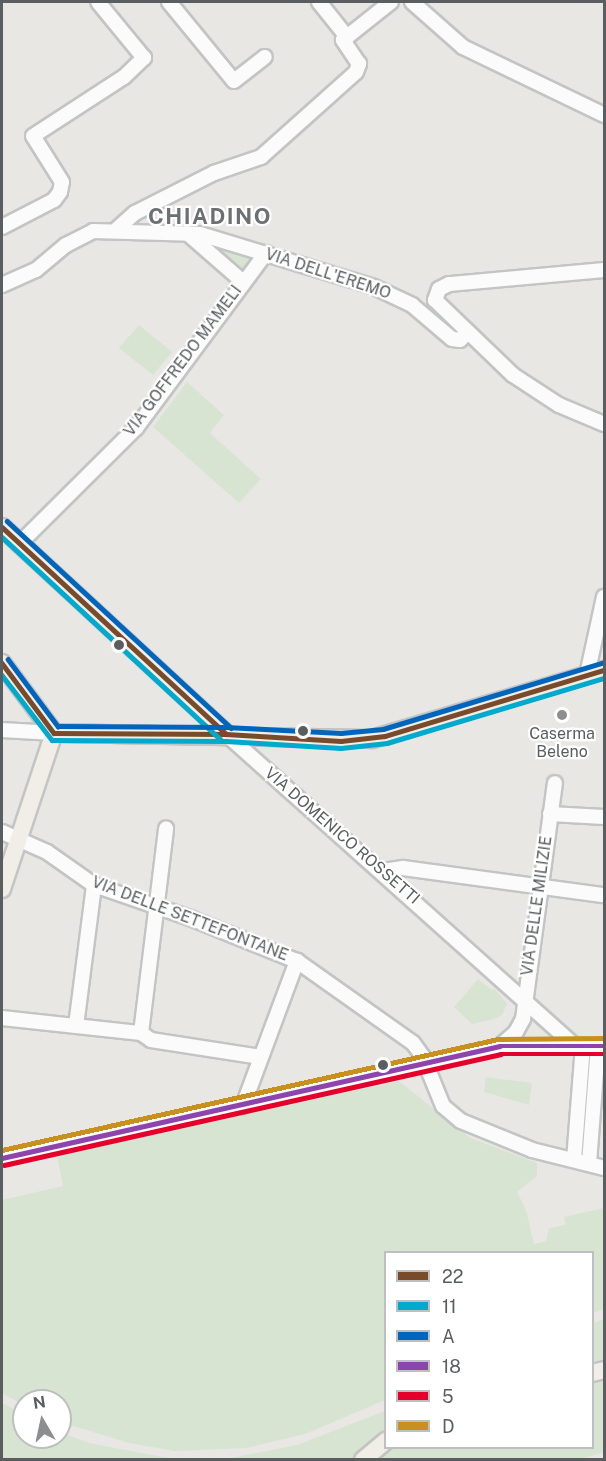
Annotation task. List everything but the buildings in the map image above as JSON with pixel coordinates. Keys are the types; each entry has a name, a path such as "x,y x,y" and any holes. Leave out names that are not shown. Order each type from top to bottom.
{"main road":[{"name":"VIA DOMENICO ROSSETTI","path":"3,530 226,734"},
{"path":"2,663 54,733"},
{"path":"54,733 226,734 341,741 372,739 604,670"},
{"path":"180,734 194,717 191,702"},
{"path":"2,889 54,733"},
{"path":"363,1460 384,1443"}],"street":[{"path":"2,226 44,206 60,192 62,182 33,136 124,77 144,58 98,2"},
{"path":"169,2 234,81 265,57"},
{"path":"319,2 347,37"},
{"path":"412,2 463,47 604,116"},
{"path":"117,229 135,213 214,172 261,158 356,72 359,64 342,43 383,4"},
{"name":"VIA DELL'EREMO","path":"2,285 36,270 66,245 93,231 117,229 161,235 187,233 266,253 400,298 452,339 460,340 466,334"},
{"path":"187,233 242,281"},
{"name":"VIA GOFFREDO MAMELI","path":"19,543 136,428 242,281 266,253"},
{"path":"604,270 443,286 436,293 438,307 532,390 604,424"},
{"path":"587,675 604,597"},
{"path":"2,729 54,733"},
{"name":"VIA DOMENICO ROSSETTI","path":"226,734 579,1045"},
{"name":"VIA DELLE MILIZIE","path":"500,1046 520,1024 538,886 555,783"},
{"name":"VIA DELLE MILIZIE","path":"550,814 604,817"},
{"path":"141,1034 166,829"},
{"name":"VIA DELLE SETTEFONTANE","path":"2,832 47,852 94,885 297,961 413,1043 425,1063 442,1106 461,1121 532,1150 604,1168"},
{"path":"383,871 403,868 604,895"},
{"path":"76,1026 94,885"},
{"path":"243,1106 297,961"},
{"path":"2,1018 141,1034 151,1040 261,1057"},
{"path":"574,1160 579,1045"},
{"path":"2,1158 243,1106 500,1046 579,1045 601,1046 589,1163"}],"green space":[{"path":"201,240 257,256 243,274"},
{"path":"139,325 172,352 153,375 119,348"},
{"path":"187,382 224,415 210,433 261,479 239,503 153,427"},
{"path":"478,979 492,990 494,988 507,1004 502,1015 472,1024 454,1007"},
{"path":"486,1077 532,1083 529,1105 484,1092"},
{"path":"399,1081 470,1138 537,1163 537,1176 517,1192 526,1210 534,1244 546,1241 549,1228 566,1225 564,1217 604,1208 604,1309 594,1313 594,1251 384,1251 384,1400 305,1434 246,1448 175,1451 129,1443 72,1426 72,1389 12,1389 12,1398 2,1393 2,1200 63,1186 57,1156"},
{"path":"604,1319 604,1363 594,1366 594,1323"},
{"path":"604,1379 604,1452 578,1460 378,1460 393,1449 594,1449 594,1381"},
{"path":"2,1403 12,1408 12,1449 72,1449 72,1437 89,1443 173,1459 2,1459"},
{"path":"384,1411 384,1434 353,1459 221,1460 297,1445"}],"transit line":[{"name":"A","path":"7,521 231,728"},
{"name":"22","path":"2,527 226,734"},
{"name":"11","path":"2,537 221,740"},
{"name":"A","path":"8,659 58,726 226,727 341,733 383,729 602,663"},
{"name":"22","path":"2,663 54,733 226,734 341,741 385,736 604,670"},
{"name":"11","path":"2,675 52,740 226,741 341,748 387,743 604,678"},
{"name":"D","path":"2,1150 498,1039 604,1038"},
{"name":"18","path":"2,1158 500,1046 604,1046"},
{"name":"5","path":"4,1165 501,1054 604,1054"}],"place":[{"name":"Caserma Beleno","path":"562,715"}],"district":[{"name":"CHIADINO","path":"210,217"}]}
